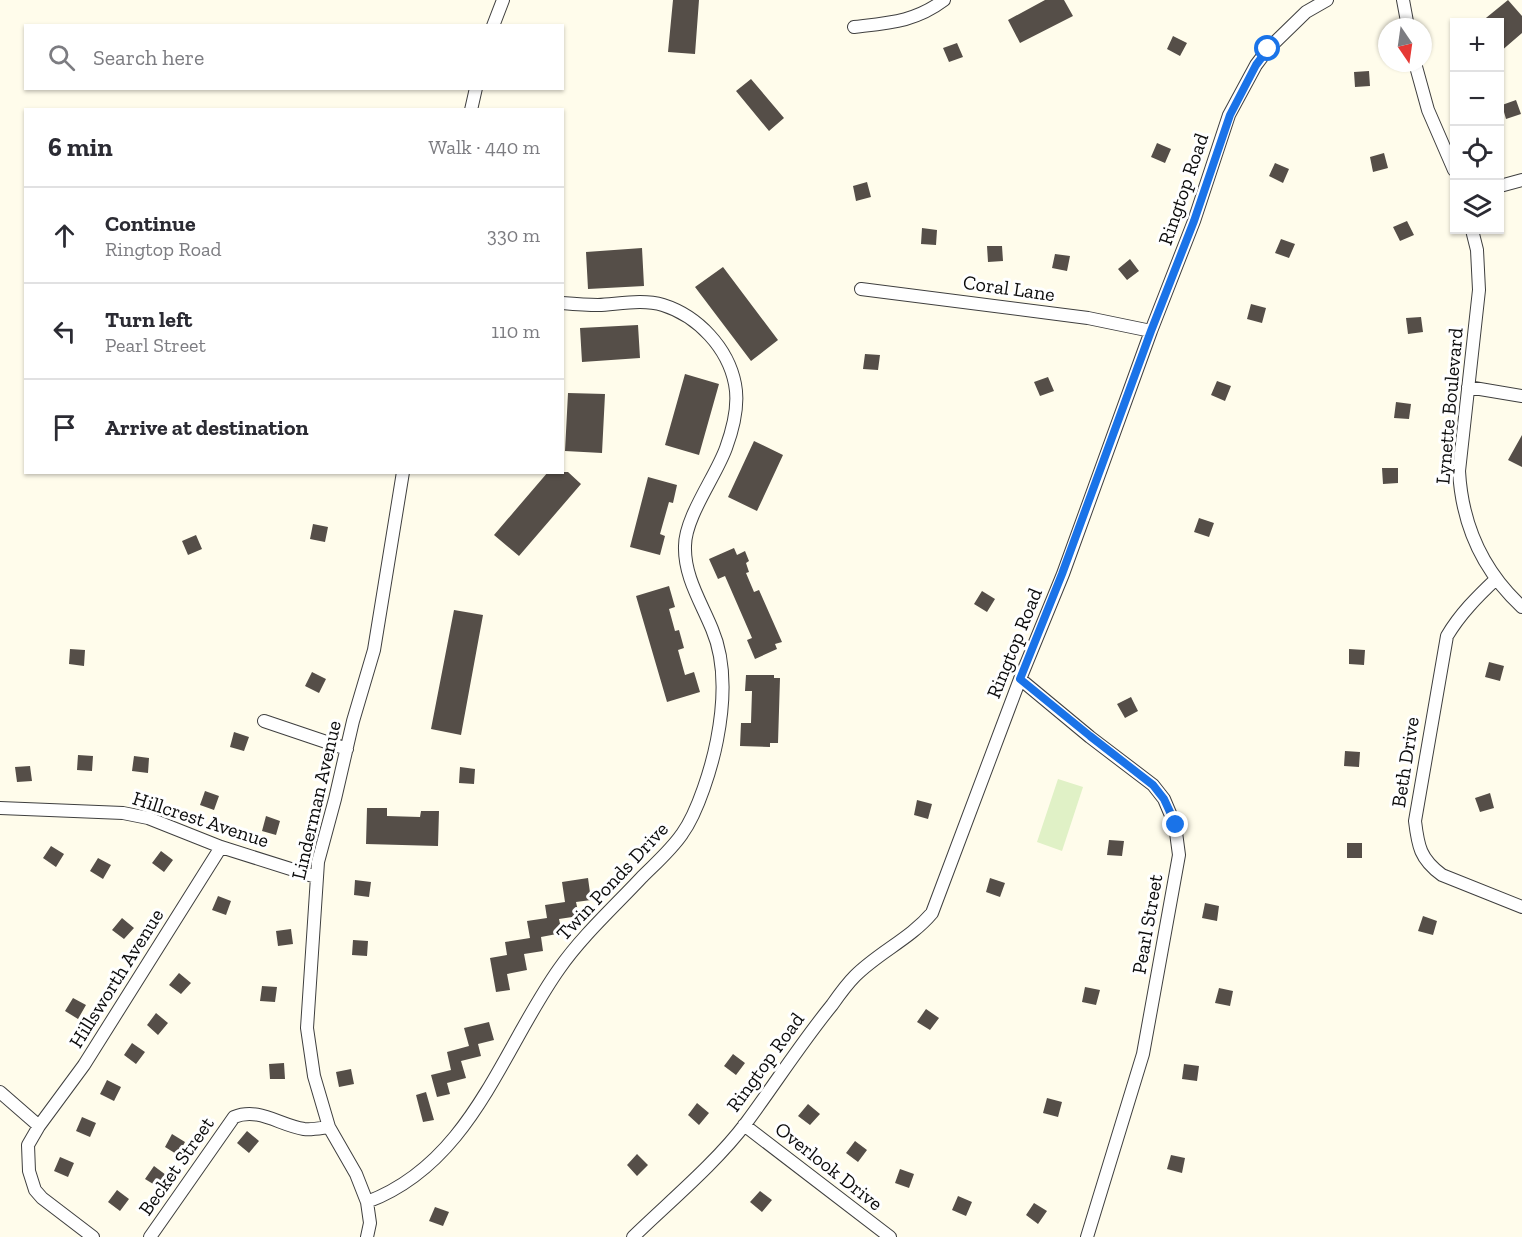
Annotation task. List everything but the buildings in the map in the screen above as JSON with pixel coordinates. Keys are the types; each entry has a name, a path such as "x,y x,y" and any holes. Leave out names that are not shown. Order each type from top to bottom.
{"street":[{"path":"494,24 503,0"},
{"path":"854,27 916,17 933,9 944,0"},
{"name":"Ringtop Road","path":"633,1237 720,1152 744,1125 814,1027 854,977 909,935 932,913 1194,221 1236,100 1268,49 1306,12 1327,0"},
{"path":"1403,0 1406,18"},
{"path":"1417,72 1428,110 1450,159"},
{"path":"471,108 476,90"},
{"path":"1504,185 1522,180"},
{"name":"Lynette Boulevard","path":"1473,234 1477,250 1479,290 1459,471 1460,493 1479,552 1496,579 1522,607"},
{"name":"Coral Lane","path":"861,289 1088,318 1151,331"},
{"name":"Twin Ponds Drive","path":"367,1202 390,1193 411,1180 450,1143 491,1088 560,967 685,831 705,784 717,743 722,709 720,651 691,582 685,547 686,537 694,516 726,448 736,405 731,369 708,333 689,316 662,305 647,302 594,305 564,303"},
{"path":"1468,387 1522,396"},
{"name":"Linderman Avenue","path":"367,1237 370,1223 367,1202 356,1174 328,1127 314,1076 307,1028 316,877 374,650 404,474"},
{"name":"Beth Drive","path":"1496,579 1457,619 1447,636 1415,821 1418,846 1432,868 1442,875 1510,901 1522,908"},
{"name":"Pearl Street","path":"1020,679 1153,785 1164,799 1176,825 1179,855 1143,1054 1087,1237"},
{"path":"264,721 347,749"},
{"name":"Hillcrest Avenue","path":"0,808 123,813 148,818 221,847 316,877"},
{"name":"Hillsworth Avenue","path":"39,1126 84,1065 221,847"},
{"path":"0,1092 39,1126 28,1145 29,1171 35,1190 42,1198 93,1237"},
{"name":"Becket Street","path":"150,1237 234,1117 244,1113 262,1115 304,1129 328,1127"},
{"name":"Overlook Drive","path":"744,1125 890,1237"}],"green space":[{"path":"1058,779 1083,787 1062,851 1037,842"}],"route":[{"path":"1176,825 1164,799 1153,785 1020,679 1062,574 1194,221 1230,115 1256,65 1268,49"}]}
